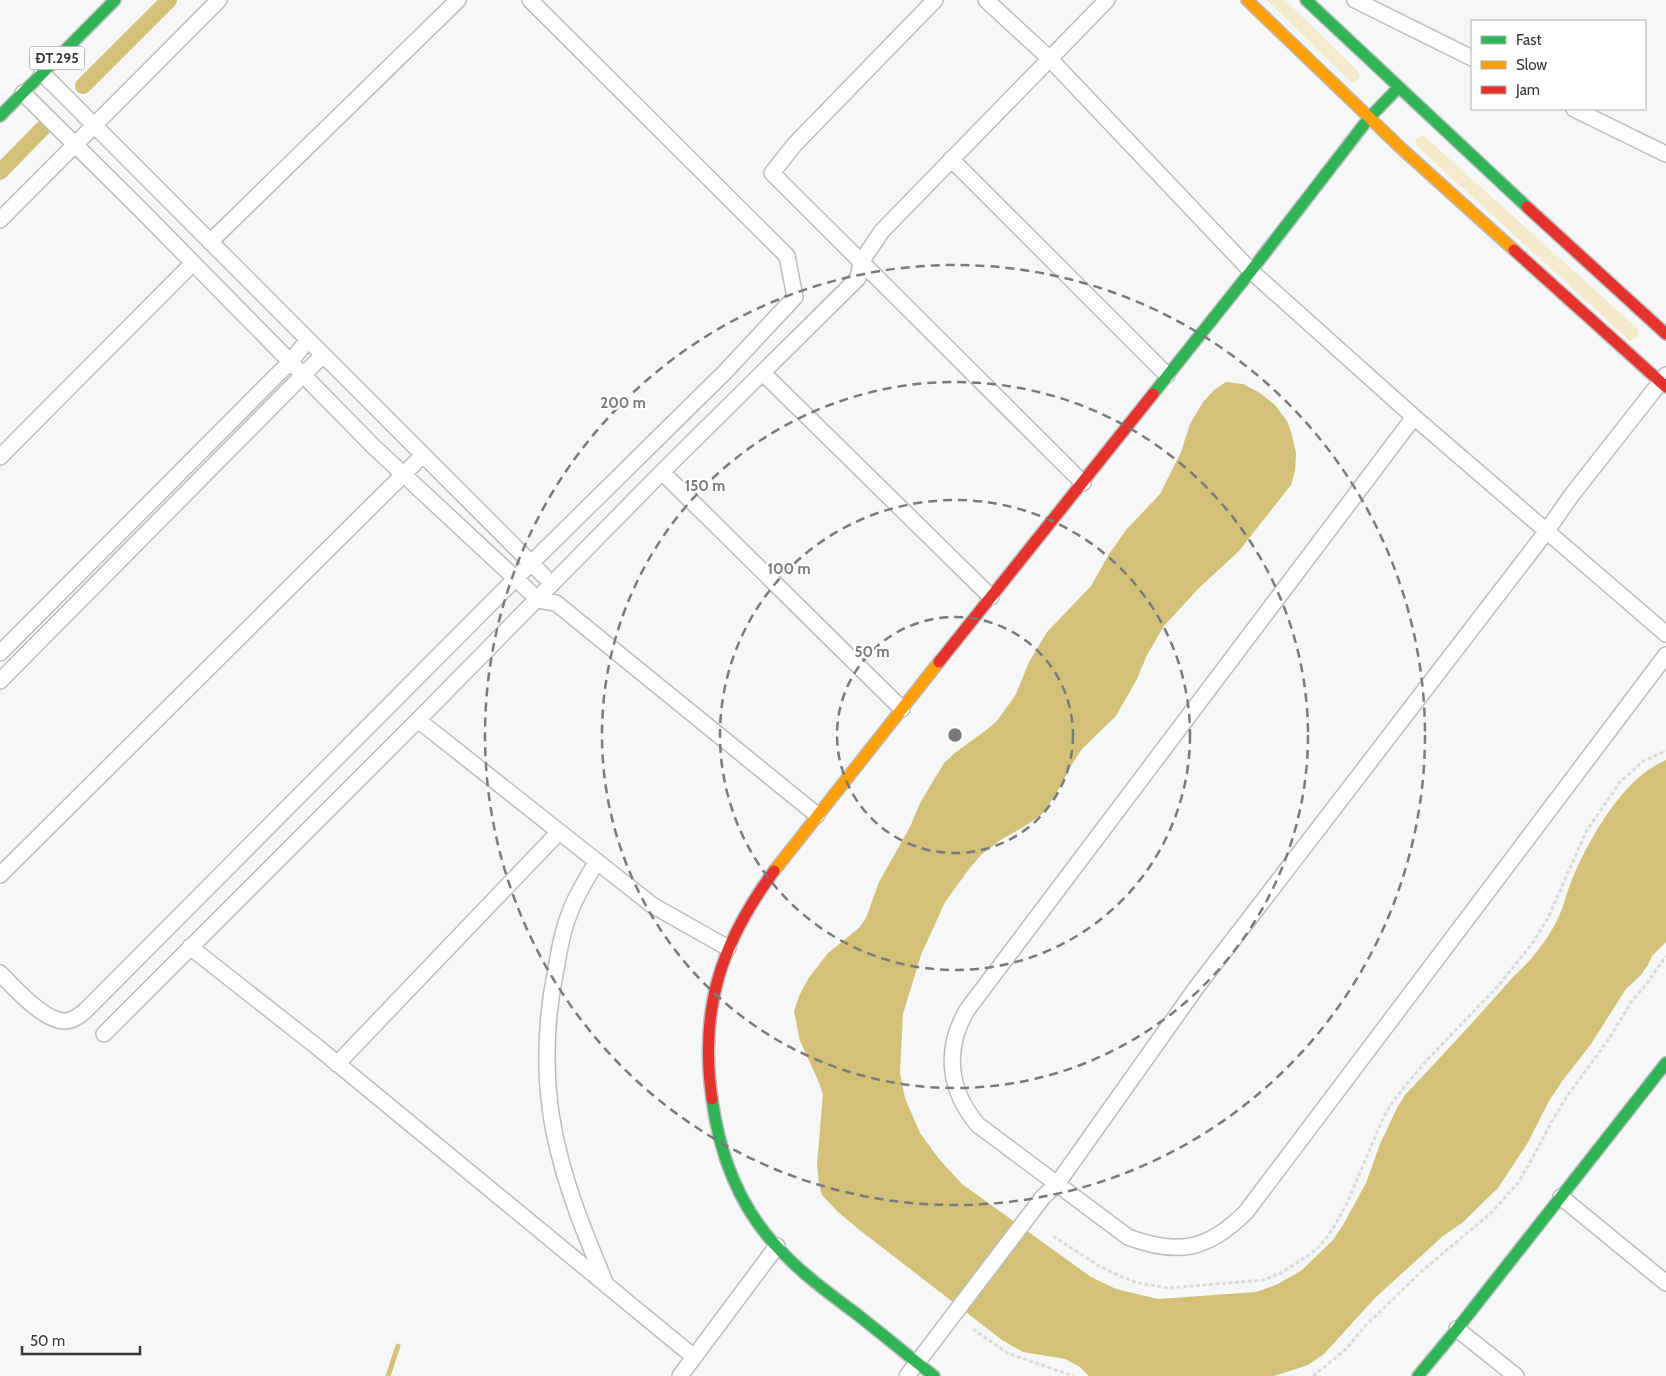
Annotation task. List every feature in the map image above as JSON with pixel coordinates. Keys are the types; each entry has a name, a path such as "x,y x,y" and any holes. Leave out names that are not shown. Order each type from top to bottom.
{"street":[{"name":"ĐT.295","path":"0,116 114,0"},
{"path":"0,220 219,0"},
{"path":"0,457 191,260 208,239 458,0"},
{"path":"0,973 32,1005 52,1018 63,1022 75,1019 86,1011 531,563 725,372 796,297 787,256 530,0"},
{"path":"935,0 795,144 772,173 1082,483"},
{"path":"986,0 1049,58 1251,271 1414,417 1666,634"},
{"path":"104,1034 418,720 548,580 662,472 858,278 861,262 882,231 1107,0"},
{"path":"907,1376 1043,1197 1057,1184 1196,988 1546,532 1583,480 1664,381 1369,118 1247,0"},
{"path":"1306,0 1499,182 1666,334"},
{"path":"1354,0 1471,58"},
{"path":"42,73 548,580 556,603"},
{"path":"934,1376 818,1284 777,1246 742,1198 730,1174 716,1129 710,1082 709,1050 711,1015 717,983 728,948 744,916 816,815 1251,271 1369,118 1399,87"},
{"path":"23,92 374,447 515,579 534,596 556,603 816,815"},
{"path":"1576,110 1666,154"},
{"path":"951,159 1167,374"},
{"path":"0,653 290,362 308,340"},
{"path":"0,681 323,355"},
{"path":"763,373 991,597"},
{"path":"1414,417 967,1010 960,1022 953,1047 953,1073 962,1102 968,1114 978,1125 1128,1237 1148,1245 1170,1248 1196,1245 1214,1238 1232,1224 1252,1204 1666,655"},
{"path":"0,875 423,455"},
{"path":"662,472 902,708"},
{"path":"162,490 176,503"},
{"path":"56,596 70,610"},
{"path":"418,720 652,905 728,948"},
{"path":"338,1064 559,832"},
{"path":"596,861 569,914 562,936 550,1003 547,1075 555,1138 561,1162 605,1284"},
{"path":"190,947 338,1064 694,1357"},
{"path":"1418,1376 1666,1063"},
{"path":"1560,1197 1666,1283"},
{"path":"680,1376 777,1246"},
{"path":"1457,1329 1516,1376"}],"path":[{"path":"1053,1236 1099,1266 1120,1276 1138,1283 1169,1288 1264,1280 1281,1273 1309,1255 1320,1246 1334,1227 1348,1202 1384,1116 1394,1100 1425,1062 1497,987 1532,944 1548,918 1587,830 1620,782 1643,761 1666,751"},
{"path":"1313,1376 1345,1350 1364,1326 1422,1271 1491,1213 1517,1184 1567,1096 1609,1039 1631,1002 1666,956"},
{"path":"973,1329 1007,1353 1073,1376"}],"shaded area":[{"path":"1267,0 1285,0 1357,70 1360,76 1356,82 1350,81"},
{"path":"1423,135 1637,328 1639,332 1637,337 1630,341 1418,147 1415,143 1416,139"},
{"path":"1226,382 1243,384 1260,393 1275,405 1287,421 1296,453 1295,471 1291,485 1239,551 1199,588 1164,626 1116,716 1082,749 1055,796 1042,814 999,841 981,855 945,902 921,955 903,1014 900,1073 905,1098 920,1133 939,1159 962,1184 1091,1277 1116,1289 1158,1299 1256,1292 1278,1284 1302,1270 1333,1240 1366,1183 1380,1144 1405,1095 1538,950 1557,921 1576,870 1612,807 1637,779 1651,768 1666,760 1666,942 1652,956 1641,975 1626,989 1591,1044 1563,1080 1549,1101 1527,1144 1498,1188 1462,1223 1443,1236 1375,1298 1324,1354 1308,1365 1274,1376 1089,1376 1080,1367 1065,1359 1023,1352 1002,1340 857,1228 822,1195 817,1164 823,1094 800,1041 794,1011 808,979 828,953 859,928 866,918 879,882 910,827 920,803 944,763 996,722 1016,694 1029,662 1047,632 1091,586 1109,554 1126,530 1160,494 1181,452 1190,424 1203,402 1214,390"}],"waterway":[{"path":"83,86 169,0"},
{"path":"0,172 43,128"},
{"path":"388,1376 398,1346"}],"traffic: fast":[{"path":"0,116 115,0"},
{"path":"1306,0 1527,207"},
{"path":"1153,394 1369,118 1399,87"},
{"path":"1418,1376 1666,1063"},
{"path":"712,1099 721,1142 735,1183 744,1202 769,1238 809,1277 934,1376"}],"traffic: slow":[{"path":"1247,0 1402,149 1514,250"},
{"path":"774,871 939,662"}],"traffic: jam":[{"path":"1527,207 1666,334"},
{"path":"1514,250 1666,387"},
{"path":"939,662 1153,394"},
{"path":"712,1099 709,1036 712,1006 718,978 740,924 774,871"}]}
